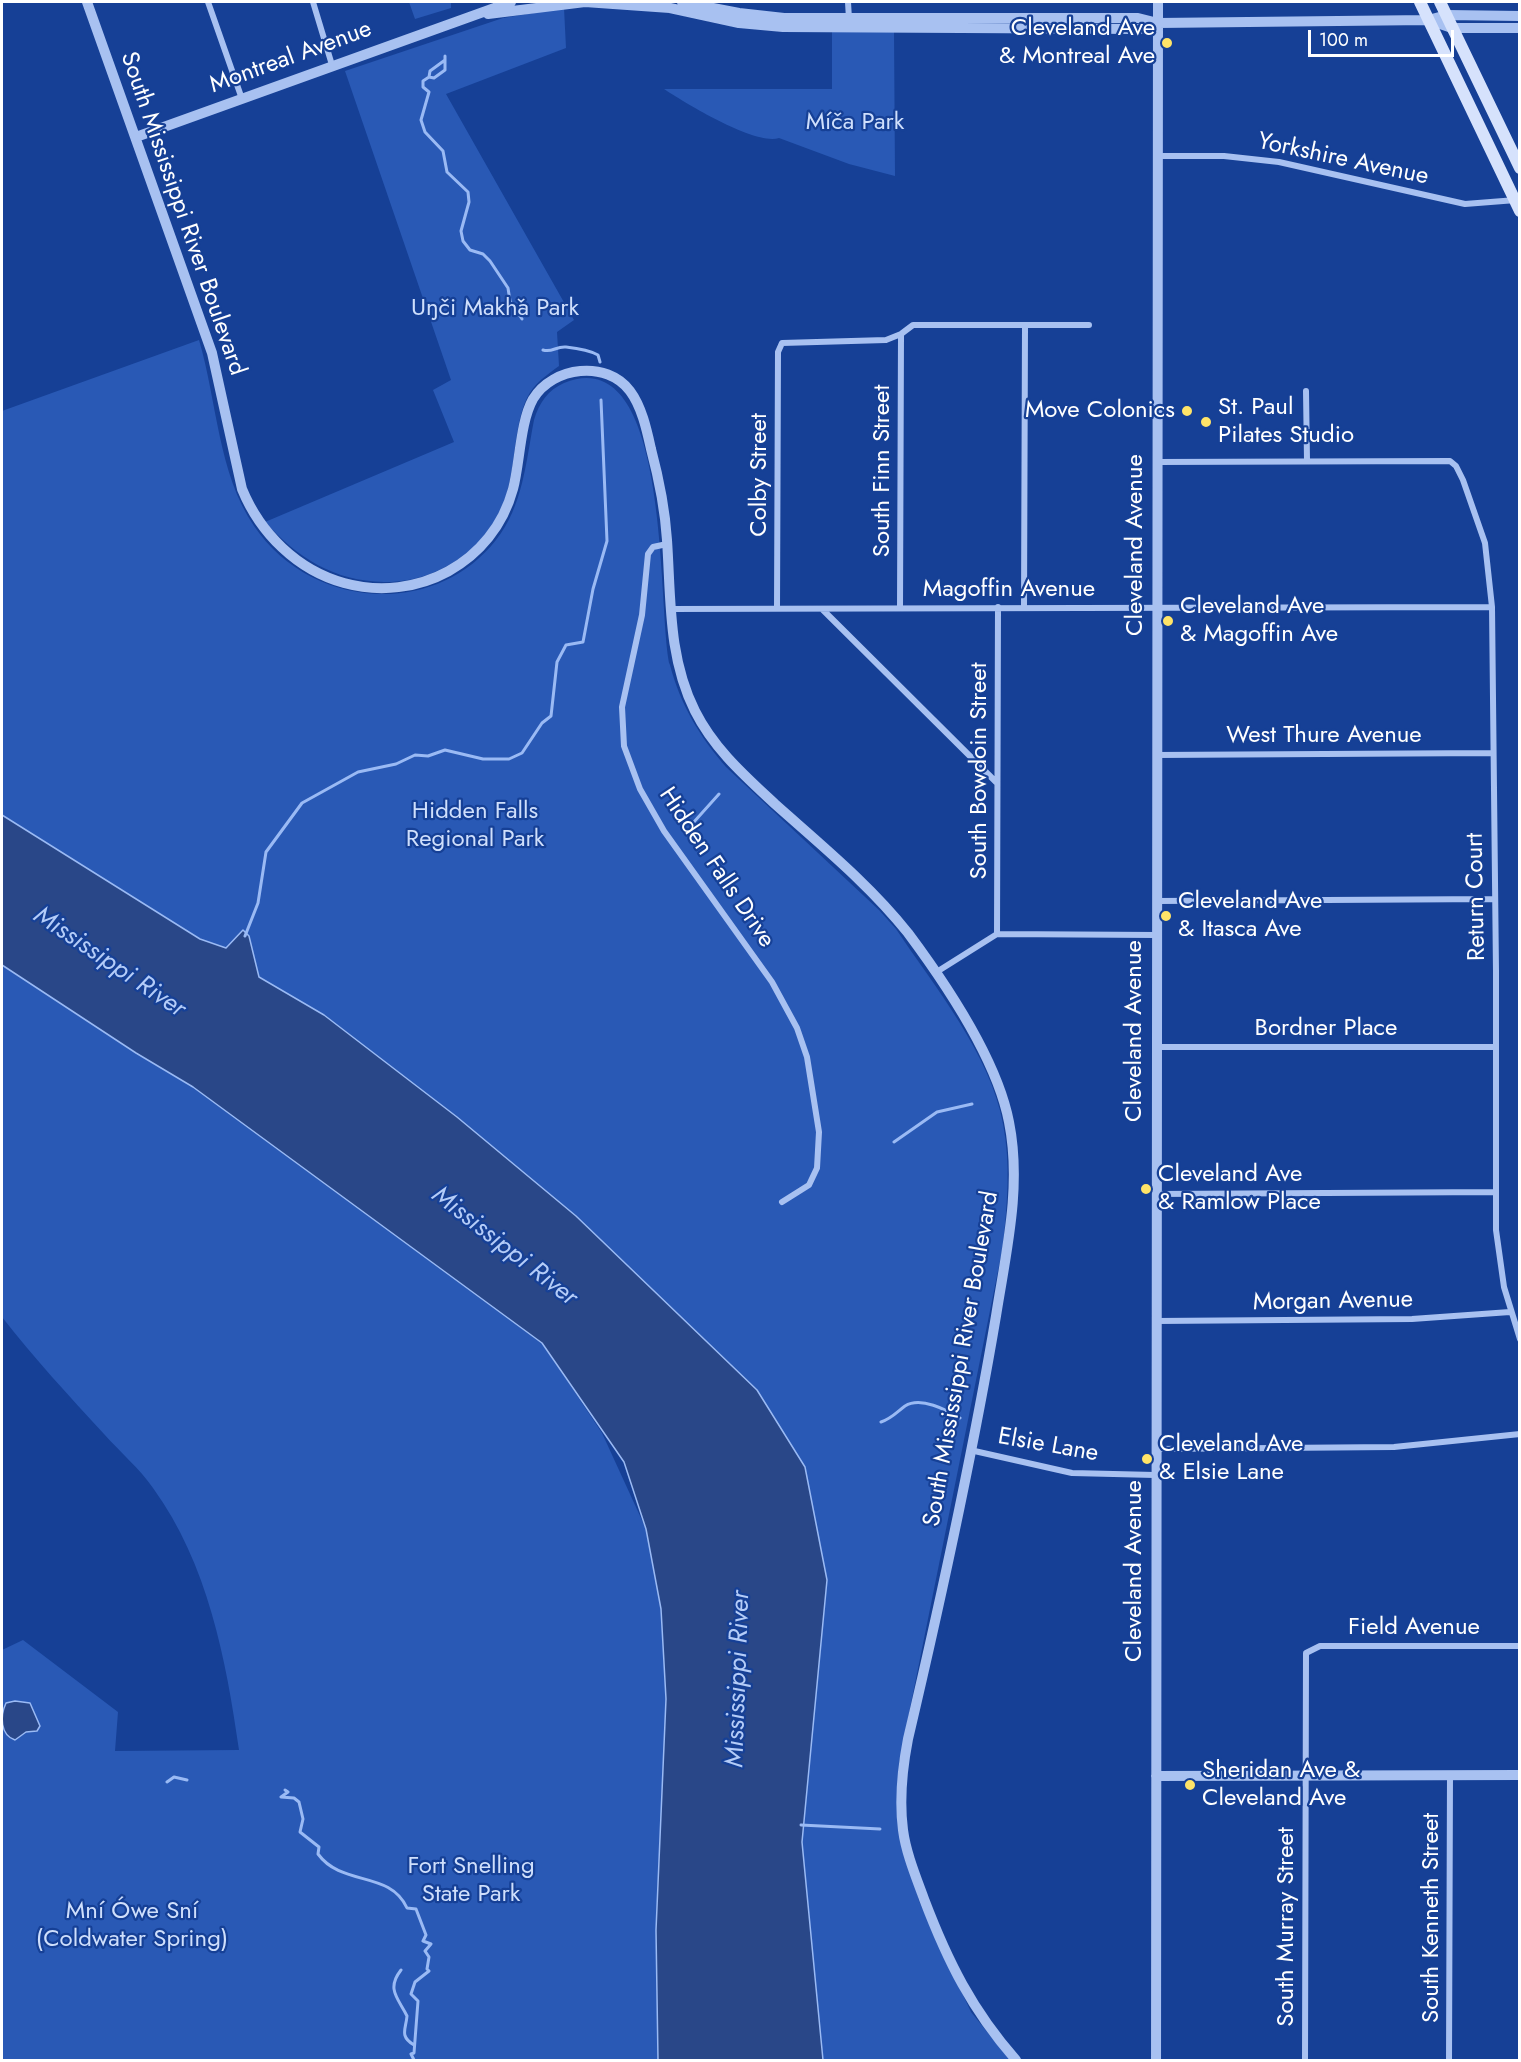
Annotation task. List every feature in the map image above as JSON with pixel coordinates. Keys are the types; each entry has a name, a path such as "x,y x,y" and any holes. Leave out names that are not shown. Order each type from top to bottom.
{"main road":[{"path":"1420,2 1518,203"},
{"path":"1440,2 1520,168"}],"street":[{"name":"South Mississippi River Boulevard","path":"87,2 212,353 242,489 248,503 268,532 296,560 328,578 345,583 397,589 422,584 462,565 488,539 504,514 513,491 533,400 555,378 567,373 583,371 610,375 627,388 633,396 647,432 658,476 668,544 670,609 682,682 697,716 717,746 878,899 911,938 982,1048 995,1074 1009,1120 1014,1149 1014,1201 970,1450 908,1739 900,1799 903,1832 911,1864 943,1947 975,2009 1016,2061"},
{"path":"207,2 242,99"},
{"path":"313,2 332,65"},
{"name":"Montreal Avenue","path":"136,138 332,65 511,2"},
{"name":"Montreal Avenue","path":"461,20 567,2 670,8 738,23 783,27 849,23 1138,18 1158,23 1428,20 1447,15 1520,16"},
{"name":"Montreal Avenue","path":"682,2 773,17 849,23"},
{"path":"848,2 849,23"},
{"name":"Cleveland Avenue","path":"1156,2061 1155,1194 1158,2"},
{"name":"Montreal Avenue","path":"1428,20 1452,28 1520,28"},
{"name":"Yorkshire Avenue","path":"1158,156 1224,156 1266,160 1465,204 1518,203"},
{"path":"901,334 913,325 1089,325"},
{"path":"1024,608 1025,325"},
{"name":"Colby Street","path":"777,608 778,352 782,343 885,340 901,334"},
{"name":"South Finn Street","path":"900,608 901,334"},
{"path":"1157,462 1307,460 1306,391"},
{"name":"Return Court","path":"1307,460 1449,461 1456,465 1463,480 1485,543 1492,606 1495,1192 1498,1249 1510,1312 1520,1339"},
{"name":"Hidden Falls Drive","path":"668,544 653,547 648,554 642,615 622,707 624,746 640,789 664,831 772,982 797,1028 807,1057 819,1132 817,1168 809,1185 782,1202"},
{"name":"Magoffin Avenue","path":"670,609 1492,606"},
{"name":"South Bowdoin Street","path":"997,934 998,608"},
{"path":"822,609 998,783"},
{"name":"West Thure Avenue","path":"1156,755 1493,753"},
{"path":"1156,901 1495,899"},
{"path":"935,973 997,934 1156,935"},
{"name":"Bordner Place","path":"1156,1047 1496,1047"},
{"path":"1155,1194 1495,1192"},
{"name":"Morgan Avenue","path":"1156,1321 1412,1319 1510,1312"},
{"path":"1155,1449 1394,1447 1520,1434"},
{"name":"Elsie Lane","path":"970,1450 1072,1473 1155,1475"},
{"name":"Field Avenue","path":"1309,1650 1320,1646 1520,1646"},
{"name":"South Murray Street","path":"1305,2061 1304,1662 1309,1650"},
{"name":"South Kenneth Street","path":"1449,2061 1450,1775"},
{"path":"1156,1776 1520,1775"}],"green space":[{"path":"409,2 451,2 451,8 415,19"},
{"name":"Uŋči Makȟa Park","path":"564,8 566,48 446,94 574,320 557,332 559,366 533,388 527,398 517,432 510,480 500,511 489,529 460,558 424,576 404,581 384,582 366,581 333,572 304,557 265,522 454,442 433,390 451,380 345,71 503,18"},
{"name":"Míča Park","path":"832,31 894,32 895,176 849,164 779,138 768,139 738,130 664,89 832,89"},
{"name":"Hidden Falls Regional Park","path":"199,340 226,460 242,505 254,526 278,554 307,574 339,588 373,594 407,592 440,583 470,565 496,540 505,527 518,498 536,414 541,403 553,389 564,383 599,380 625,400 642,438 653,487 670,665 685,707 708,744 726,767 879,910 896,929 959,1022 987,1072 997,1098 1007,1154 1007,1200 1003,1246 899,1763 898,1816 919,1901 971,2012 1010,2060 823,2060 802,1842 827,1580 772,1415 757,1390 576,1216 457,1117 324,1015 259,977 249,936 243,930 226,948 200,939 2,815 2,411"},
{"path":"2,965 136,1053 193,1087 542,1343 602,1433 646,1529 661,1609 666,1699 656,1930 658,2060 2,2060 2,1650 23,1640 118,1712 115,1751 239,1750 228,1681 212,1613 188,1548 172,1517 142,1474 52,1377 2,1317"}],"water":[{"name":"Mississippi River","path":"2,815 200,939 226,948 243,930 249,936 259,977 324,1015 457,1117 576,1216 757,1390 805,1467 827,1580 802,1842 823,2060 658,2060 656,1930 666,1699 661,1609 646,1529 624,1462 542,1343 193,1087 136,1053 2,965"},
{"path":"15,1701 30,1703 40,1726 37,1731 26,1732 15,1740 6,1734 2,1719 6,1703"}],"waterway":[{"path":"445,56 445,70 434,78 429,77 423,81 423,87 429,92 421,120 425,132 443,151 447,172 468,192 469,202 461,231 463,241 470,250 483,254 490,261 508,288 510,301 522,319"},
{"path":"429,77 430,71 445,60"},
{"path":"543,350 549,351 563,347 578,349 598,355 600,362"},
{"path":"245,936 258,903 266,852 302,803 358,772 396,764 415,755 428,756 445,750 483,759 509,759 522,753 542,723 551,716 557,662 566,645 583,642 593,589 607,541 601,400"},
{"path":"693,823 719,794"},
{"path":"894,1142 937,1112 972,1104"},
{"path":"881,1422 911,1403 933,1405 960,1418"},
{"path":"167,1782 174,1777 187,1780"},
{"path":"285,1790 288,1792 281,1797 294,1798 299,1802 303,1819 300,1832 319,1847 318,1854 328,1864 352,1876 389,1888 399,1896 407,1908 416,1909 426,1935 423,1941 431,1944 425,1951 429,1957 427,1969 429,1971 415,1982 411,1994 418,2001 414,2053 411,2054 414,2060"},
{"path":"801,1825 880,1829"},
{"path":"401,1970 394,1983 394,1988 397,1999 407,2016 406,2038 414,2045"}],"place":[{"name":"Cleveland Ave & Montreal Ave","path":"1167,43"},
{"name":"Move Colonics","path":"1187,411"},
{"name":"St. Paul Pilates Studio","path":"1206,422"},
{"name":"Cleveland Ave & Magoffin Ave","path":"1168,621"},
{"name":"Cleveland Ave & Itasca Ave","path":"1166,916"},
{"name":"Cleveland Ave & Ramlow Place","path":"1146,1189"},
{"name":"Cleveland Ave & Elsie Lane","path":"1147,1459"},
{"name":"Sheridan Ave & Cleveland Ave","path":"1190,1785"}],"park label":[{"name":"Fort Snelling State Park","path":"471,1881"},
{"name":"Mní Ówe Sní (Coldwater Spring)","path":"132,1926"}]}
